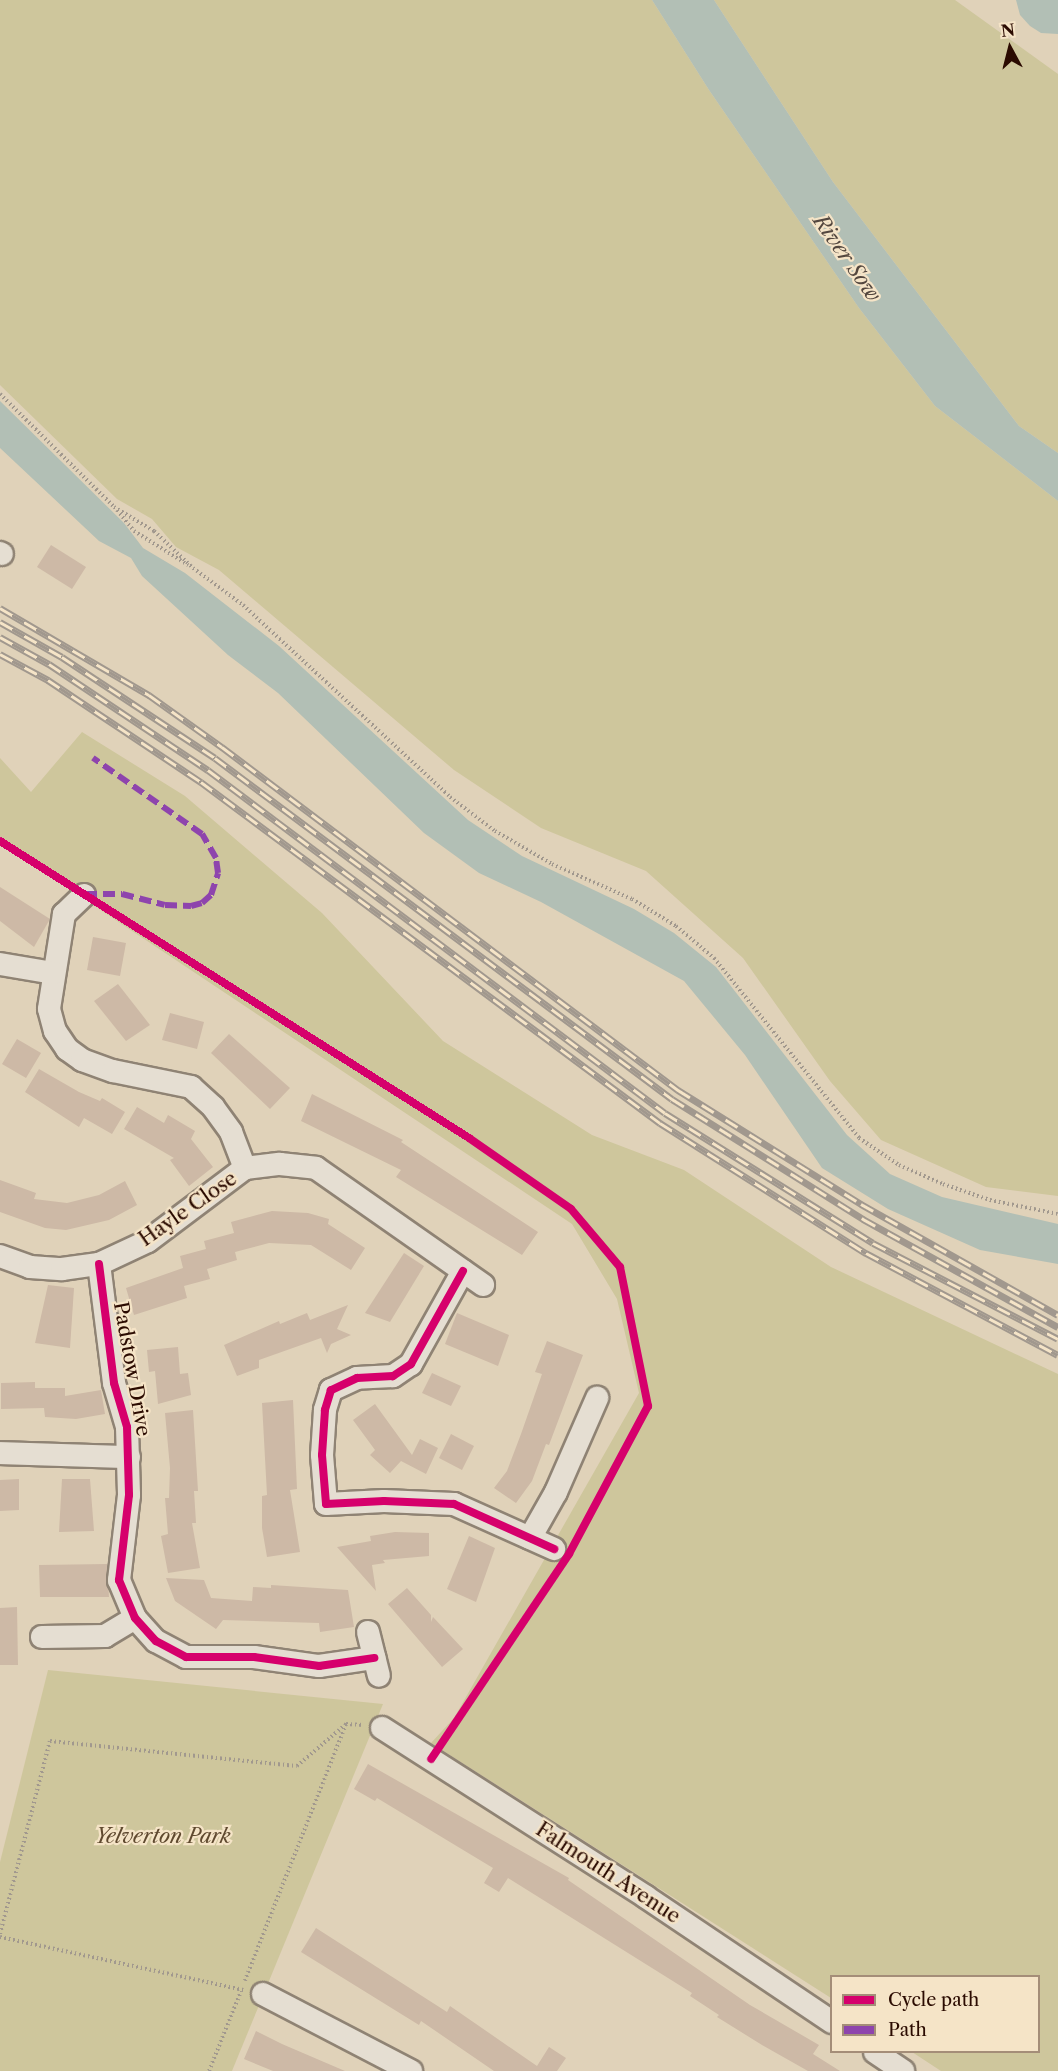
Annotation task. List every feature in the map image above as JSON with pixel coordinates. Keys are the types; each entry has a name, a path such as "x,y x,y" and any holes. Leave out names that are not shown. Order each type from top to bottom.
{"street":[{"path":"84,895 64,914 52,973 49,1009 55,1031 67,1049 82,1060 113,1071 190,1087 213,1107 231,1132 245,1168"},
{"path":"0,964 52,973"},
{"name":"Hayle Close","path":"0,1256 30,1267 62,1269 99,1264 148,1241 245,1168 280,1164 316,1168 483,1285"},
{"name":"Padstow Drive","path":"99,1264 114,1383 128,1427 129,1495 119,1580 135,1618 156,1641 186,1657 254,1657 319,1666 377,1667 368,1632"},
{"path":"464,1271 411,1364 393,1376 357,1378 331,1390 325,1410 322,1455 326,1504 384,1501 454,1504 554,1549"},
{"path":"530,1538 556,1492 597,1398"},
{"path":"0,1453 129,1457"},
{"path":"42,1637 105,1636 135,1618"},
{"name":"Falmouth Avenue","path":"382,1728 646,1897 830,2021"},
{"path":"252,1992 411,2071"}],"path":[{"path":"0,394 114,507 134,531 193,568 243,605 450,797 495,831 552,864 632,899 676,926 714,958 859,1138 898,1165 943,1184 990,1200 1058,1214"},
{"path":"114,507 154,531 193,568"},
{"path":"138,548 154,531"},
{"path":"209,2071 252,1992 346,1724 297,1766 50,1741 0,1935 252,1992"}],"green space":[{"path":"0,0 652,0 709,90 859,308 935,406 1058,501 1058,1196 986,1187 881,1140 830,1081 743,958 646,871 541,828 454,770 219,570 176,547 152,519 117,499 0,385"},
{"path":"714,0 955,0 1058,74 1058,453 1019,426 833,182"},
{"path":"82,732 185,796 322,913 443,1041 592,1135 684,1170 831,1267 1058,1374 1058,2071 941,2071 914,2053 1040,2053 1040,1975 830,1975 830,1997 431,1743 454,1718 639,1393 617,1299 572,1224 0,843 0,758 31,792"},
{"name":"Yelverton Park","path":"48,1670 383,1704 232,2071 0,2071 0,1862"}],"water":[{"name":"River Sow","path":"652,0 714,0 833,182 1019,426 1058,453 1058,501 935,406 859,308 709,90"},
{"path":"1016,0 1058,0 1058,34 1041,33 1030,26 1020,15"},
{"path":"0,401 124,523 143,548 185,573 279,646 468,820 522,856 634,909 674,933 716,967 847,1135 890,1174 942,1197 1058,1224 1058,1264 980,1250 888,1209 822,1168 745,1055 684,981 541,902 479,873 424,833 278,693 228,655 142,576 131,558 99,541 0,448"}],"building":[{"path":"51,545 86,567 72,589 37,567"},
{"path":"0,887 50,919 34,947 0,921"},
{"path":"93,937 126,943 120,976 87,970"},
{"path":"118,984 150,1025 126,1041 94,1001"},
{"path":"170,1013 204,1022 197,1049 162,1040"},
{"path":"229,1034 290,1088 270,1109 211,1053"},
{"path":"17,1039 41,1053 26,1078 2,1064"},
{"path":"39,1069 79,1092 100,1101 102,1098 125,1112 112,1134 84,1118 79,1127 25,1092"},
{"path":"312,1094 403,1140 401,1142 538,1232 522,1255 396,1177 401,1170 301,1121"},
{"path":"137,1107 164,1123 168,1115 195,1131 191,1139 213,1167 189,1186 170,1160 174,1158 124,1129"},
{"path":"0,1180 36,1193 34,1199 67,1203 99,1195 125,1181 137,1205 109,1220 66,1230 45,1228 0,1212"},
{"path":"272,1211 308,1213 329,1219 328,1224 365,1248 351,1270 311,1245 269,1243 235,1252 237,1260 207,1269 210,1279 184,1286 187,1298 134,1315 126,1288 183,1268 180,1256 206,1249 204,1241 234,1233 231,1222"},
{"path":"404,1253 424,1266 390,1322 365,1313"},
{"path":"48,1285 74,1288 70,1348 35,1343"},
{"path":"348,1305 337,1329 351,1335 331,1344 327,1353 321,1338 259,1360 259,1368 237,1376 224,1345 279,1321 280,1324 307,1313 310,1320"},
{"path":"457,1313 509,1335 498,1366 445,1344"},
{"path":"547,1341 583,1355 549,1445 546,1444 532,1481 516,1503 494,1488 507,1471 521,1434 542,1374 535,1372"},
{"path":"178,1347 180,1374 188,1373 191,1395 158,1404 155,1371 149,1372 147,1350"},
{"path":"432,1373 461,1386 451,1406 422,1393"},
{"path":"35,1382 35,1388 65,1388 65,1396 101,1390 105,1414 76,1419 45,1417 44,1408 1,1409 1,1383"},
{"path":"293,1400 297,1489 290,1490 300,1552 267,1557 262,1528 262,1496 267,1495 262,1403"},
{"path":"375,1404 412,1455 420,1439 438,1448 426,1474 401,1461 390,1473 370,1455 375,1450 353,1420"},
{"path":"193,1410 198,1491 194,1491 196,1523 192,1523 200,1568 168,1573 161,1536 168,1534 165,1498 169,1498 170,1468 165,1413"},
{"path":"451,1434 474,1446 462,1470 439,1458"},
{"path":"19,1479 19,1510 0,1511 0,1480"},
{"path":"62,1479 90,1479 94,1531 59,1532"},
{"path":"395,1532 429,1533 429,1556 383,1560 385,1563 372,1565 376,1591 337,1547 371,1541 370,1536"},
{"path":"469,1536 495,1548 476,1602 447,1589"},
{"path":"107,1564 109,1597 40,1597 39,1565"},
{"path":"166,1578 204,1580 211,1598 252,1601 253,1587 271,1588 271,1585 348,1590 354,1627 320,1632 319,1623 223,1620 216,1629 175,1601"},
{"path":"407,1588 431,1615 431,1622 433,1617 463,1649 442,1667 388,1604"},
{"path":"17,1607 18,1665 0,1665 0,1608"},
{"path":"368,1764 569,1878 568,1880 750,2005 819,2045 813,2054 840,2071 808,2071 762,2045 717,2017 719,2015 690,1996 692,1993 508,1878 499,1892 484,1883 493,1868 377,1798 375,1801 354,1789"},
{"path":"316,1928 447,2012 450,2006 537,2066 549,2047 566,2058 557,2071 494,2071 421,2021 419,2025 301,1952"},
{"path":"256,2031 345,2071 273,2071 244,2059"}],"railway":[{"path":"0,608 149,695 222,747 678,1090 861,1204 1058,1315"},
{"path":"0,622 62,657 215,758 672,1099 863,1219 1058,1327"},
{"path":"0,637 49,664 208,770 665,1113 873,1243 1058,1339"},
{"path":"0,654 48,680 201,782 660,1123 866,1253 1058,1355"}],"marked path":[{"path":"85,894 122,894 165,905 191,906 202,903 211,895 218,873 216,858 202,834 93,758"}],"cycle path":[{"path":"0,841 469,1138 571,1209 620,1267 648,1406 569,1554 431,1759"},
{"path":"99,1264 114,1383 127,1427 129,1495 119,1580 135,1618 156,1641 186,1657 254,1657 319,1666 374,1658"},
{"path":"463,1271 411,1364 393,1376 357,1378 331,1390 325,1410 322,1455 326,1504 384,1501 454,1504 554,1549"}]}
